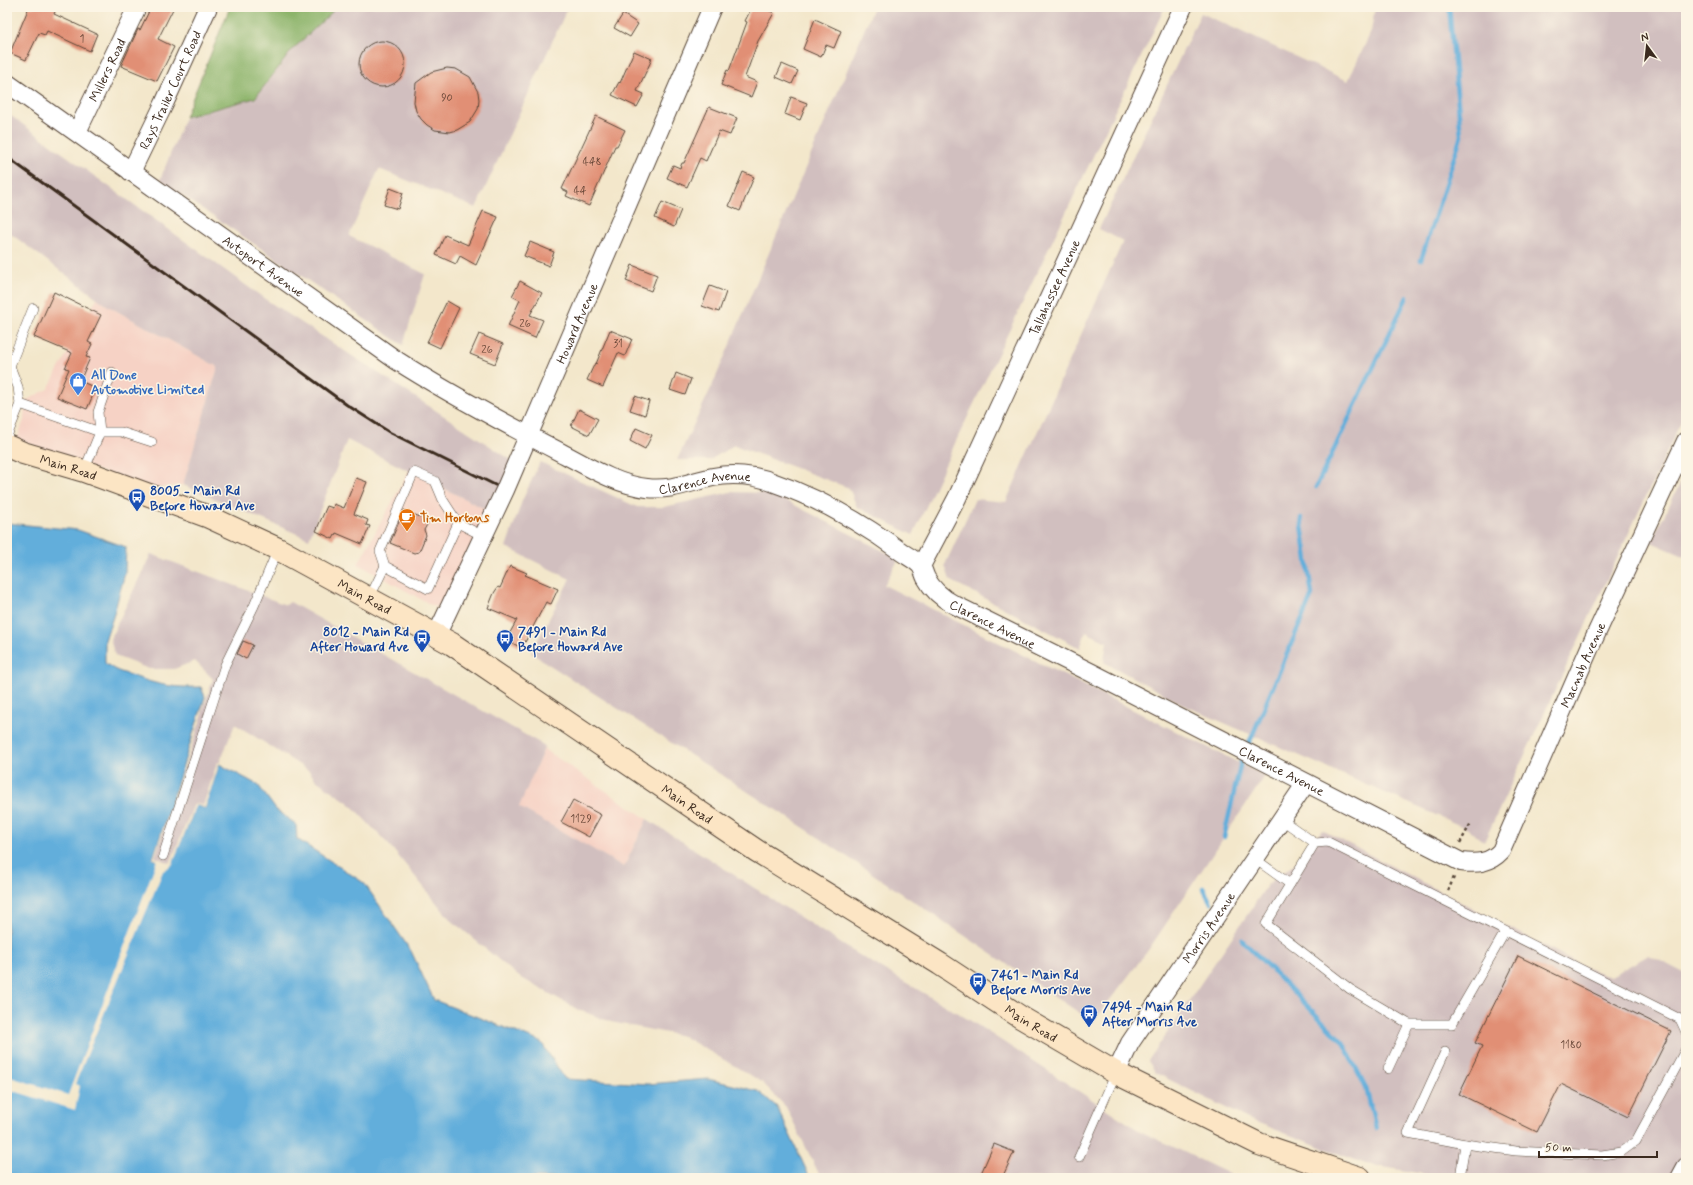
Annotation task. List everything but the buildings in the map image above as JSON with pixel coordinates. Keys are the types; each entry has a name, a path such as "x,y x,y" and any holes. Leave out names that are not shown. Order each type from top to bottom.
{"main road":[{"name":"Main Road","path":"7,446 23,453 84,471 208,517 278,549 452,644 757,852 940,964 1022,1018 1116,1073 1259,1144 1360,1178"}],"street":[{"name":"Millers Road","path":"77,132 137,7"},
{"name":"Rays Trailer Court Road","path":"131,172 208,7"},
{"name":"Howard Avenue","path":"436,636 528,436 712,7"},
{"name":"Tallahassee Avenue","path":"921,566 957,498 1184,7"},
{"name":"Autoport Avenue","path":"7,83 396,360 437,386 528,436"},
{"name":"Clarence Avenue","path":"528,436 596,471 632,486 648,489 666,489 712,478 749,476 773,482 805,495 844,515 896,548 921,566 932,588 953,604 1090,672 1456,860"},
{"name":"Macnab Avenue","path":"1456,860 1478,863 1495,857 1501,851 1580,668 1686,441"},
{"name":"Morris Avenue","path":"1116,1073 1130,1043 1306,783"},
{"path":"1680,1178 1686,1167"}],"lane":[{"path":"7,436 20,404 18,387 9,368 33,308"},
{"path":"84,471 100,432 98,412 112,372"},
{"path":"20,404 100,432 121,432 152,442"},
{"path":"458,523 428,589 385,566 380,551 414,472 435,482 458,523 483,536"},
{"path":"164,856 225,665 254,606 278,549"},
{"path":"369,599 385,566"},
{"path":"1282,820 1315,843 1328,842 1680,1019 1686,1032"},
{"path":"1315,843 1266,924 1350,989 1409,1024 1452,1024 1505,932"},
{"path":"1255,859 1290,884"},
{"path":"1388,1068 1409,1024"},
{"path":"1445,1052 1408,1133 1465,1144 1516,1151 1602,1155 1621,1152 1636,1141 1686,1049"},
{"path":"1079,1157 1116,1073"},
{"path":"1460,1178 1465,1144"}],"path":[{"path":"1445,897 1456,860 1471,823"}],"shaded area":[{"path":"333,7 568,7 476,208 379,169 349,236 425,274 403,345 160,180 185,117 255,98 292,50 332,12"},
{"path":"874,7 1165,7 956,441 913,535 857,507 849,488 734,445 710,460 677,460 713,384"},
{"path":"1375,7 1686,7 1686,411 1484,842 1468,829 1190,708 1104,662 1107,642 1086,632 1080,648 950,580 945,565 975,499 1006,502 1123,241 1099,229 1201,13 1348,81 1371,32"},
{"path":"7,113 265,299 516,463 491,512 347,440 309,539 183,485 218,367 108,306 7,231"},
{"path":"97,298 108,306 218,367 183,485 147,489 17,439 24,420 25,401 48,389"},
{"path":"540,462 637,507 664,507 731,492 771,493 899,559 884,585 1265,776 1149,949 1093,1022 809,831 531,653 570,579 506,547 522,501"},
{"path":"409,471 491,512 444,612 358,564"},
{"path":"1686,472 1686,557 1651,542"},
{"path":"151,554 286,605 290,602 545,746 519,807 624,867 647,819 854,952 971,1021 1140,1131 1238,1178 821,1178 786,1107 762,1082 683,1036 611,1022 577,1009 518,976 450,919 390,846 349,803 316,780 309,771 235,724 219,764 205,808 196,805 172,865 163,871 7,1076 153,859 213,679 195,661 174,669 149,669 115,656 110,639"},
{"path":"544,749 647,819 624,867 518,807"},
{"path":"1322,830 1591,970 1611,976 1649,955 1686,974 1686,1159 1676,1178 1446,1178 1366,1164 1248,1119 1156,1073 1148,1061 1268,884 1297,862"}],"green space":[{"path":"230,7 333,7 332,12 292,50 255,98 185,117"}],"water":[{"path":"7,523 78,530 126,547 125,573 105,640 105,663 118,671 158,684 182,687 201,687 205,697 153,859 171,865 196,805 205,808 219,764 258,785 277,811 296,824 297,839 364,883 411,951 434,1000 541,1042 565,1079 648,1084 708,1079 758,1091 777,1107 810,1178 7,1178"}],"pier":[{"path":"201,713 203,713 155,857 170,863 194,804 196,803 203,806 217,763 220,762 205,808 196,805 172,865 163,871 75,1084 80,1086 75,1110 7,1089 7,1076 68,1095 157,860 153,859"}],"waterway":[{"path":"1421,260 1461,136 1449,7"},
{"path":"1316,487 1407,297"},
{"path":"1247,748 1312,595 1301,518"},
{"path":"1224,837 1242,757"},
{"path":"1203,888 1211,903"},
{"path":"1242,940 1343,1042 1366,1088 1376,1128"}],"railway":[{"path":"7,157 347,405 389,432 495,485"}],"place":[{"name":"All Done Automotive Limited","path":"78,396"},
{"name":"8005 - Main Rd Before Howard Ave","path":"137,512"},
{"name":"Tim Hortons","path":"407,532"},
{"name":"8012 - Main Rd After Howard Ave","path":"422,653"},
{"name":"7491 - Main Rd Before Howard Ave","path":"505,653"},
{"name":"7461 - Main Rd Before Morris Ave","path":"978,996"},
{"name":"7494 - Main Rd After Morris Ave","path":"1089,1028"}]}
